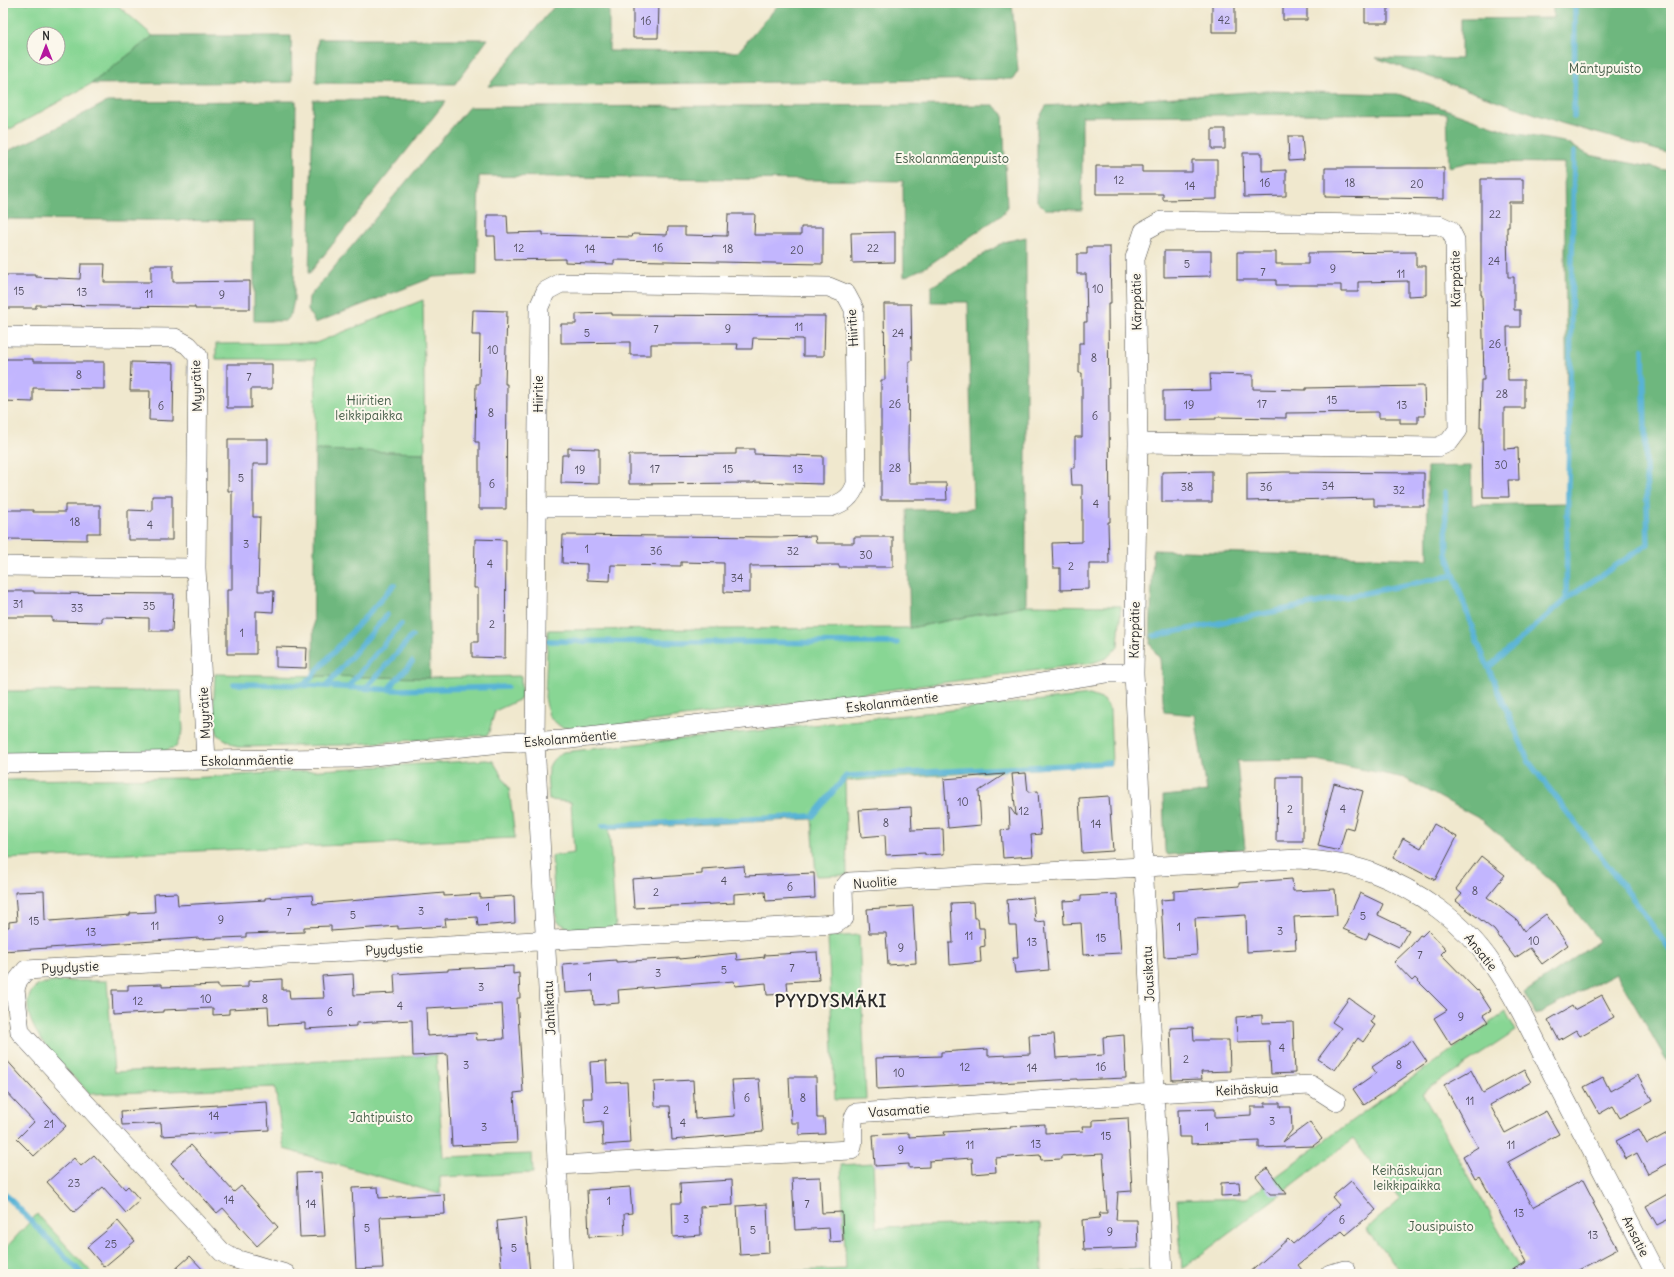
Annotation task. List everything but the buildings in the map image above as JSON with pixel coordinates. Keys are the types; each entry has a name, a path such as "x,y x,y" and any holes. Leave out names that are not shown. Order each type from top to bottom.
{"street":[{"name":"Kärppätie","path":"1134,673 1138,443 1135,258 1144,231 1162,221 1439,225 1450,230 1455,240 1458,430 1449,442 1438,447 1138,443"},
{"name":"Hiiritie","path":"535,742 539,307 546,291 561,283 828,287 846,294 854,309 856,484 853,493 844,502 831,507 538,507"},
{"name":"Myyrätie","path":"3,336 175,338 188,345 198,356 196,568 206,761"},
{"path":"3,566 196,568"},
{"name":"Eskolanmäentie","path":"3,763 353,758 502,743 535,742 996,690 1106,673 1134,673"},
{"name":"Jousikatu","path":"1134,673 1163,1274"},
{"name":"Jahtikatu","path":"535,742 563,1274"},
{"name":"Ansatie","path":"1143,868 1299,859 1323,861 1370,872 1396,884 1439,910 1473,938 1492,964 1522,1014 1656,1274"},
{"name":"Nuolitie","path":"546,941 835,924 844,918 843,889 849,882 1143,868"},
{"name":"Pyydystie","path":"286,1274 232,1258 222,1252 20,1032 15,989 18,980 26,970 546,941"},
{"name":"Keihäskuja","path":"1154,1093 1311,1085 1336,1101"},
{"name":"Vasamatie","path":"558,1165 851,1150 854,1142 852,1118 856,1113 1154,1093"}],"green space":[{"path":"3,3 115,3 153,36 91,84 12,128 3,131"},
{"path":"557,3 609,3 609,51 738,52 780,3 1012,3 1018,71 1013,79 488,86"},
{"name":"Mäntypuisto","path":"1553,3 1671,3 1671,154 1561,123 1376,58 1461,59 1461,19 1553,18"},
{"path":"153,36 291,36 292,82 91,84"},
{"path":"318,39 488,39 455,84 316,83"},
{"path":"1264,91 1398,94 1513,133 1564,142 1589,155 1671,171 1671,1068 1616,973 1536,1015 1524,993 1599,941 1550,879 1482,820 1404,778 1316,760 1237,761 1245,849 1168,855 1165,851 1163,796 1207,792 1195,715 1164,712 1160,659 1150,644 1153,550 1428,559 1427,467 1471,466 1472,505 1568,503 1564,163 1469,162 1449,167 1447,113 1082,116 1082,210 1045,209 1037,201 1037,122 1046,106"},
{"path":"313,100 446,101 309,274"},
{"path":"296,101 294,300 291,314 285,321 254,321 254,221 3,219 3,153 39,137 107,102"},
{"name":"Eskolanmäenpuisto","path":"993,105 1003,114 1007,207 1003,214 926,267 904,277 903,181 479,176 477,275 434,277 315,323 308,310 309,297 469,107"},
{"path":"1026,237 1026,605 910,628 907,510 973,509 968,302 931,302 931,287 1004,242"},
{"name":"Hiiritien leikkipaikka","path":"423,300 425,453 315,450 316,359 216,359 216,344 316,343"},
{"path":"315,450 425,453 430,678 313,676"},
{"path":"1026,605 1121,606 1118,646 1107,658 1092,663 585,730 561,727 549,717 545,697 548,630 910,628"},
{"path":"215,674 430,678 521,676 521,699 495,711 488,735 341,745 237,747 218,735 213,718"},
{"path":"3,691 181,691 183,731 176,747 154,754 3,755"},
{"path":"1090,695 1104,700 1110,710 1112,764 845,781 847,875 816,876 812,819 609,829 616,928 572,930 558,922 555,913 552,856 574,853 571,802 549,800 547,779 549,767 556,757 563,752"},
{"path":"486,760 493,761 509,788 515,838 3,859 3,780 191,778"},
{"path":"859,935 866,1099 835,1100 828,937"},
{"name":"Jahtipuisto","path":"107,981 114,1072 436,1055 443,1157 532,1154 533,1173 440,1177 440,1194 284,1149 275,1087 90,1094 50,1052 41,1039 29,1014 28,1002 34,988 45,983"},
{"name":"Jousipuisto","path":"1506,1012 1516,1031 1422,1093 1523,1274 1403,1274 1366,1229 1400,1200 1353,1139 1182,1269 1177,1200 1247,1198 1365,1111"},
{"path":"873,1163 876,1227 1041,1223 1042,1274 709,1274 846,1269 841,1165"},
{"path":"37,1214 93,1274 3,1274 3,1251"},
{"path":"1143,1270 1143,1274 1059,1274"}],"waterway":[{"path":"1574,117 1575,3"},
{"path":"1566,599 1574,152"},
{"path":"1488,668 1566,599 1648,544 1643,349"},
{"path":"1445,492 1447,554 1476,639 1529,762 1640,908 1671,952"},
{"path":"1154,636 1454,575"},
{"path":"304,685 394,585"},
{"path":"326,686 387,615"},
{"path":"348,687 401,624"},
{"path":"366,688 412,636"},
{"path":"547,641 897,643"},
{"path":"388,689 412,662"},
{"path":"234,684 304,685 397,690 507,687"},
{"path":"603,826 813,816 846,776 1109,763"},
{"path":"3,1192 82,1274"}],"district":[{"name":"PYYDYSMÄKI","path":"831,1001"}],"park label":[{"name":"Keihäskujan leikkipaikka","path":"1407,1178"}]}
